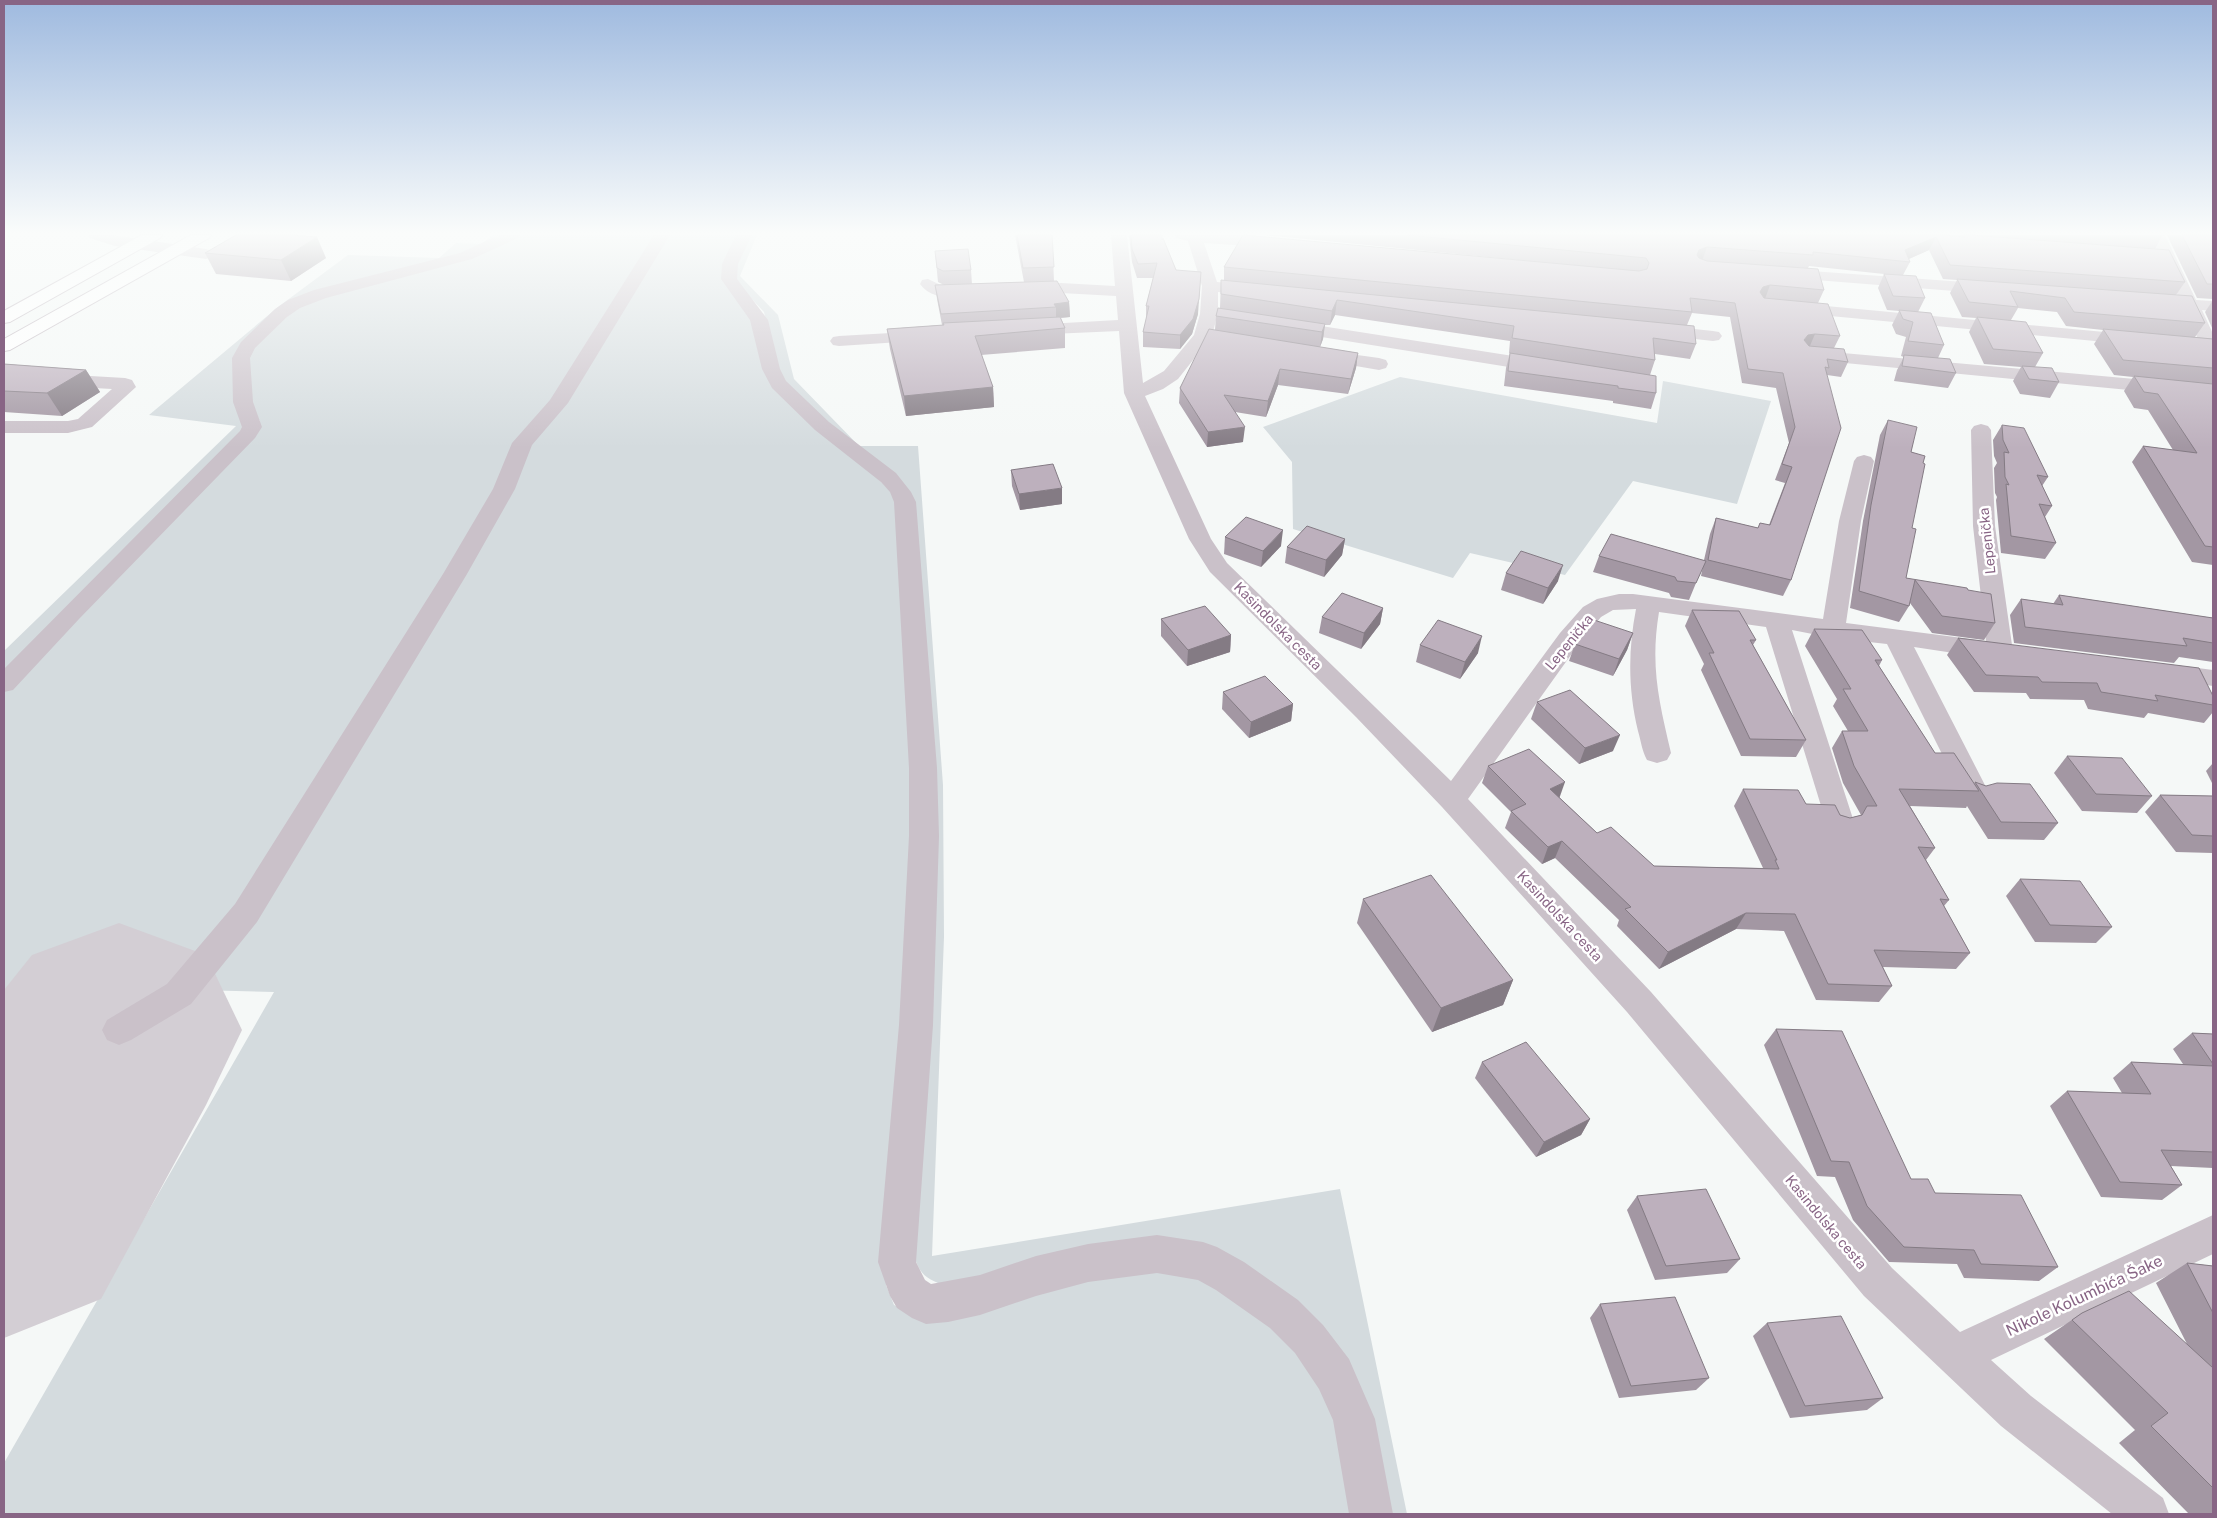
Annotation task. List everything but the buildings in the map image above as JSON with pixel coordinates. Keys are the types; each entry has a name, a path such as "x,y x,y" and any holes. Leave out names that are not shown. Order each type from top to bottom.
{"main road":[{"path":"4,318 26,306"},
{"path":"4,346 76,306"}],"street":[{"path":"4,684 70,614 248,434 252,427 243,402 241,358 247,346 281,313 291,306"},
{"path":"119,1030 179,994 246,913 455,574 504,489 522,443 558,404 618,306"},
{"path":"750,306 762,324 769,365 773,376 786,393 849,448 888,476 901,493 904,502 923,768 924,836 916,1025 897,1262 904,1282 911,1294 926,1304 980,1294 1036,1276 1088,1263 1157,1254 1202,1260 1230,1276 1284,1314 1309,1340 1334,1374 1354,1419 1371,1514"},
{"name":"Kasindolska cesta","path":"1125,306 1134,392 1200,539 1218,567 1452,800 1639,1002 1878,1282 1954,1356 2016,1411 2147,1514"},
{"path":"1134,392 1156,385 1171,375 1203,336 1209,306"},
{"path":"2192,306 2212,349"},
{"path":"1775,307 2151,341"},
{"path":"1209,314 1562,370"},
{"path":"1007,331 1126,324"},
{"path":"1644,329 1714,336"},
{"path":"839,341 938,335"},
{"path":"1203,336 1223,340"},
{"path":"2191,345 2212,349"},
{"path":"1301,352 1379,364"},
{"path":"1809,355 2213,392"},
{"path":"4,377 125,384 126,387 84,424 68,427 4,427"},
{"name":"Lepenička","path":"1452,800 1569,639 1592,612 1605,604 1619,601 1649,603 1833,630 2010,653 1984,526 1981,430"},
{"path":"1833,630 1850,521 1864,461"},
{"path":"1649,603 1644,627 1643,661 1646,706 1657,753"},
{"path":"1777,622 1840,822"},
{"path":"1897,638 1974,791"},
{"path":"2146,669 2213,678"},
{"name":"Nikole Kolumbića Šake","path":"1954,1356 2213,1234"}],"shaded area":[{"path":"298,306 613,306 501,483 238,911 173,990 31,991 4,1027 4,691 46,645 260,427 260,422 249,397 246,376 251,351"},
{"path":"302,306 244,345 242,430 4,675 4,651 236,426 149,415 278,307"},
{"path":"620,306 748,306 751,311 763,361 896,497 916,770 886,1285 894,1305 912,1313 1095,1271 1183,1271 1232,1293 1312,1363 1344,1430 1359,1514 4,1514 4,1463 274,992 195,990 525,451"},
{"path":"758,306 769,306 778,315 794,379 859,446 918,446 943,785 944,937 932,1256 1340,1189 1407,1514 1385,1514 1368,1421 1243,1267 947,1286 928,1278 918,1266 913,1252 910,499 781,379 764,312"},
{"path":"1400,377 1657,423 1663,381 1771,401 1737,504 1633,481 1565,575 1470,553 1453,578 1293,529 1292,462 1263,427"}],"runway":[{"path":"4,1205 119,1030"}]}
